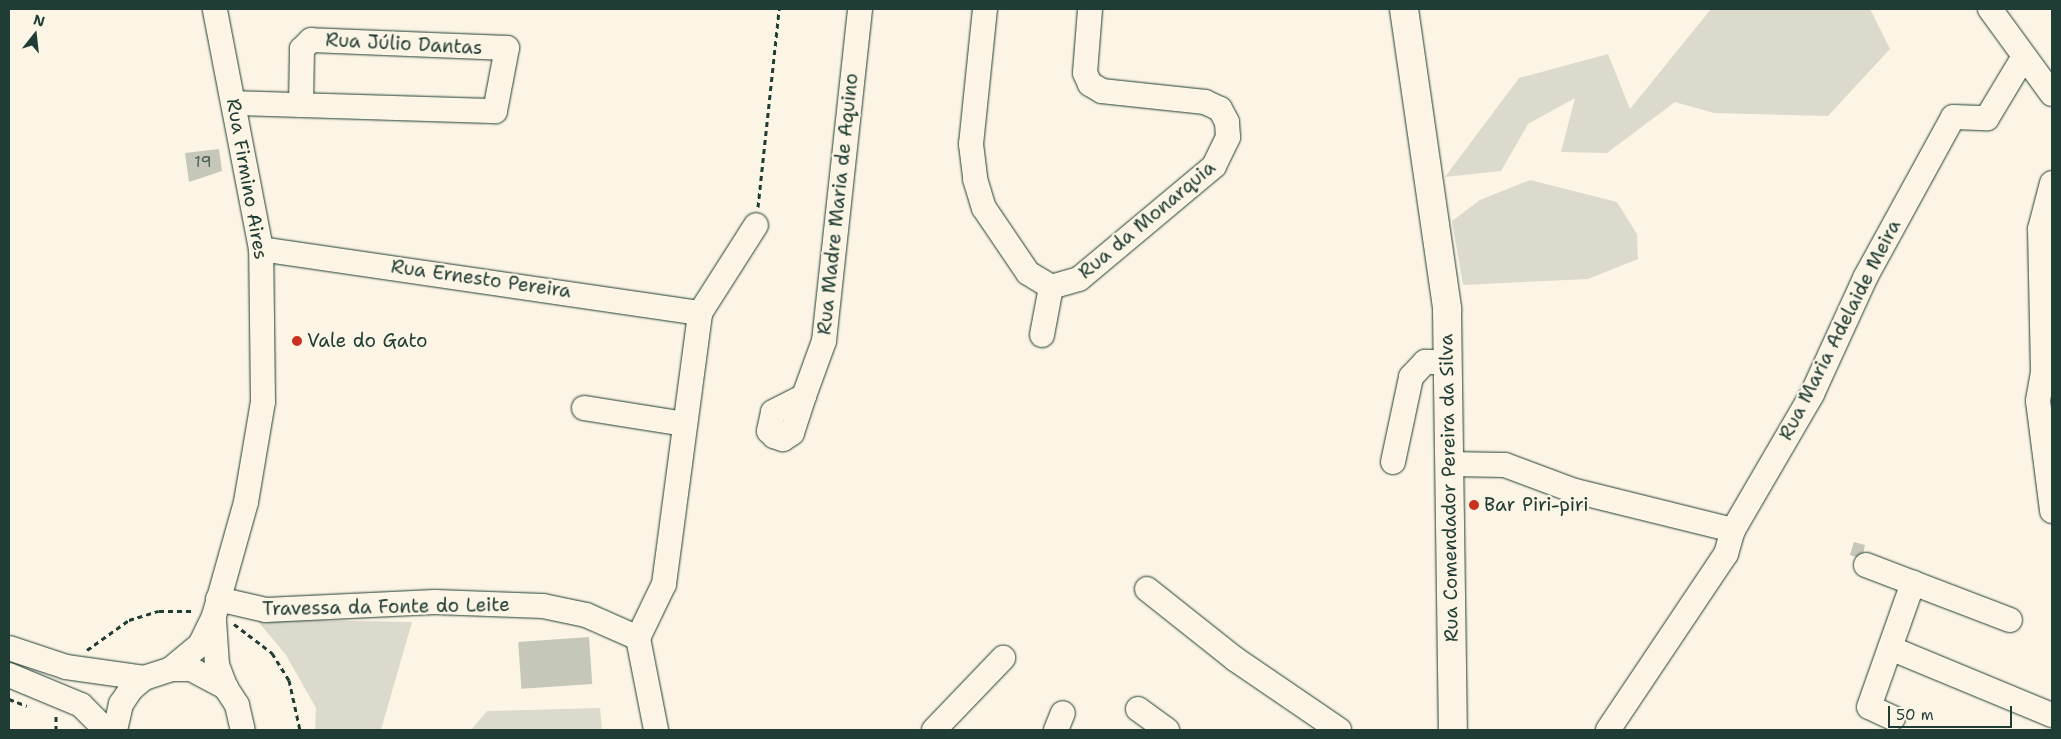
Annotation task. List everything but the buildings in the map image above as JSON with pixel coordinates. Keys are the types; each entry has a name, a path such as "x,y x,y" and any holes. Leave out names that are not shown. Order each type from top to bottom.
{"main road":[{"name":"Rua Comendador Pereira da Silva","path":"1409,10 1441,246 1448,362 1453,730"}],"street":[{"name":"Rua Firmino Aires","path":"215,9 261,249 262,402 246,502 216,608"},
{"name":"Rua Madre Maria de Aquino","path":"804,396 824,341 860,9"},
{"path":"985,9 971,144 975,179 984,208 1028,273 1051,287 1042,335"},
{"name":"Rua da Monarquia","path":"1051,287 1079,278 1214,166 1228,137 1227,122 1220,109 1205,102 1102,91 1090,84 1085,73 1090,9"},
{"path":"1990,9 2023,58 2052,94"},
{"name":"Rua Júlio Dantas","path":"311,40 507,48 495,111 300,105 302,49 311,40"},
{"name":"Rua Maria Adelaide Meira","path":"1608,730 1726,554 1733,530 1812,394 1865,278 1953,117 1986,118 2023,58"},
{"path":"234,103 300,105"},
{"path":"2052,183 2040,229 2044,372 2038,401 2052,511"},
{"path":"656,730 638,638 664,584 700,313 756,224"},
{"name":"Rua Ernesto Pereira","path":"261,249 700,313"},
{"path":"1393,462 1411,377 1425,362 1448,362"},
{"path":"584,408 686,424"},
{"path":"1449,464 1505,465 1576,490 1733,530"},
{"path":"1866,565 2010,620"},
{"path":"1893,718 1869,707 1913,583"},
{"path":"1147,589 1234,660 1338,730"},
{"name":"Travessa da Fonte do Leite","path":"216,608 266,610 435,602 543,606 586,615 638,638"},
{"path":"171,669 200,645 216,608"},
{"path":"216,608 216,665 226,688 237,705 243,730"},
{"path":"9,648 66,667 144,678 171,669 191,669 226,688"},
{"path":"1890,648 2052,716"},
{"path":"934,730 1003,658"},
{"path":"9,675 81,705 106,730"},
{"path":"115,730 121,704 144,678"},
{"path":"1138,709 1167,730"}],"path":[{"path":"756,224 779,9"},
{"path":"191,610 216,608 249,632 272,653 289,680 300,730"}],"shaded area":[{"path":"1711,9 1870,9 1890,49 1828,116 1714,113 1675,102 1607,153 1561,152 1575,98 1528,124 1501,171 1445,177 1519,78 1608,54 1630,109"},
{"path":"1530,180 1617,202 1637,234 1638,259 1588,279 1463,285 1452,221 1480,200"},
{"path":"256,619 412,622 381,730 315,730 316,708 286,655"},
{"path":"600,708 602,730 471,730 487,711"}],"place":[{"name":"Vale do Gato","path":"297,341"},
{"name":"Bar Piri-piri","path":"1474,505"}]}
